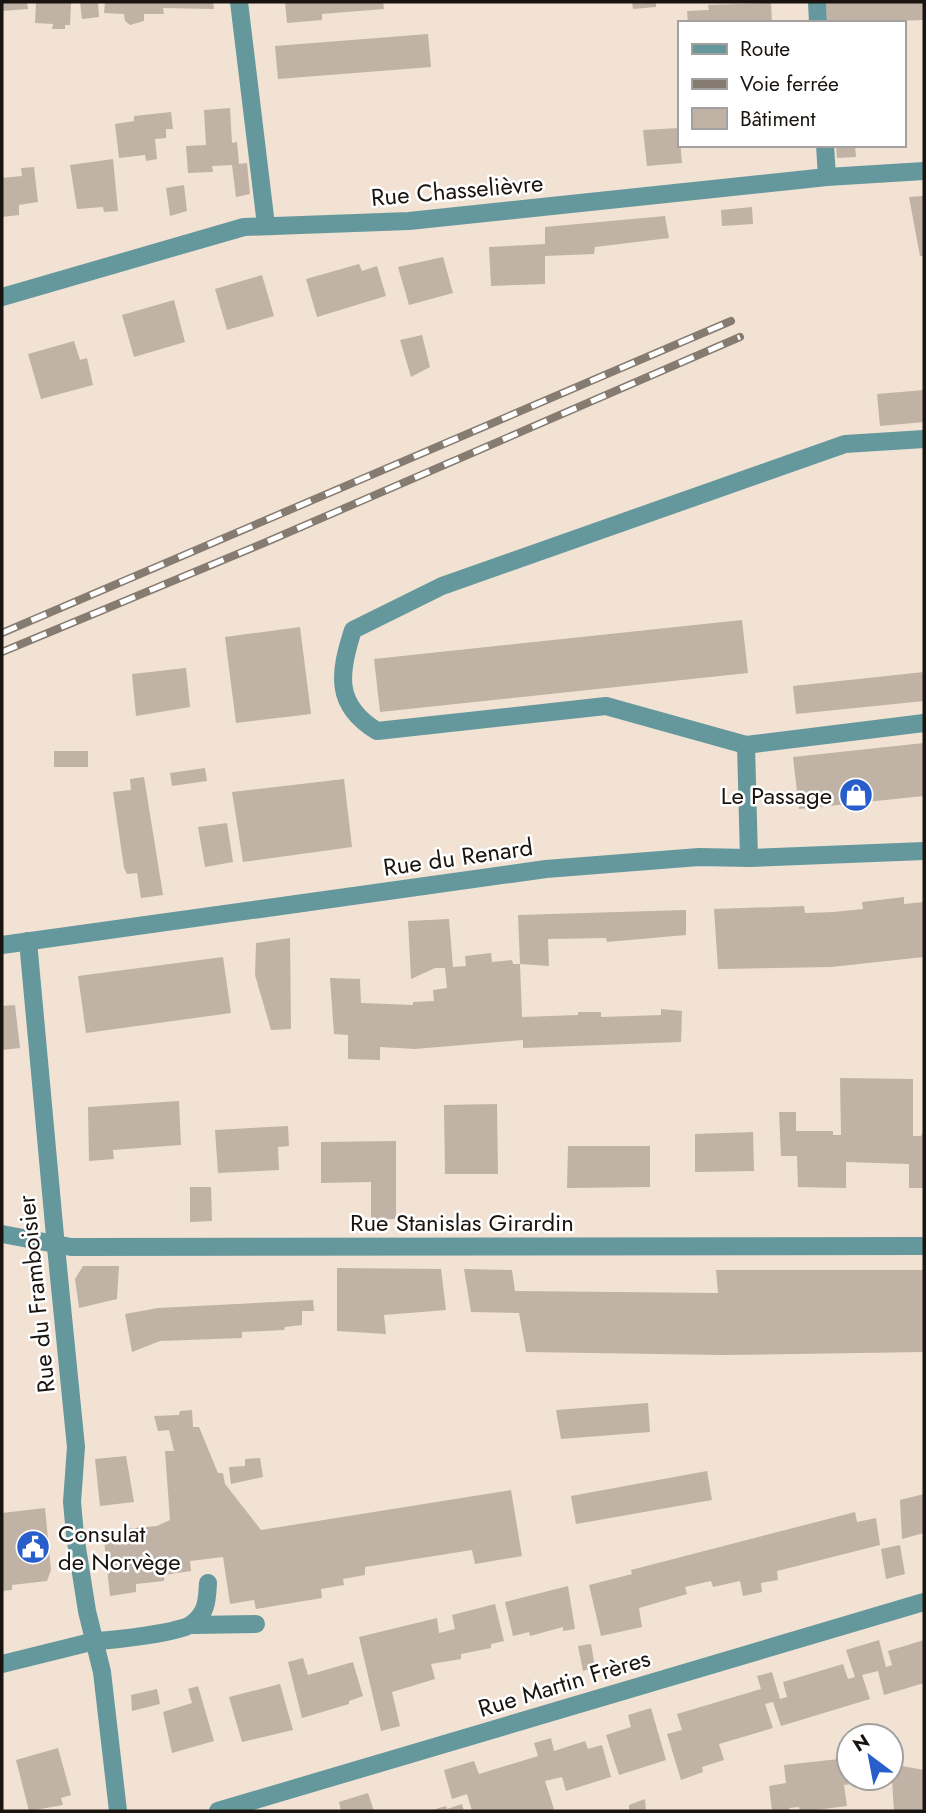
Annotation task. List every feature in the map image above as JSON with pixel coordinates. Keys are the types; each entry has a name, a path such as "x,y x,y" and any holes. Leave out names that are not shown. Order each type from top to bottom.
{"street":[{"path":"239,2 266,225"},
{"path":"817,2 818,21"},
{"path":"825,147 827,177"},
{"name":"Rue Chasselièvre","path":"2,297 244,227 410,221 827,177 924,172"},
{"path":"924,439 845,444 442,586 353,630 344,659 344,693 356,718 377,731 606,706 746,745 924,723"},
{"path":"746,745 749,858"},
{"name":"Rue du Renard","path":"2,945 546,869 699,857 749,858 924,851"},
{"name":"Rue du Framboisier","path":"27,941 76,1447 72,1502 83,1586 102,1672 118,1811"},
{"name":"Rue Stanislas Girardin","path":"2,1234 56,1247 924,1246"},
{"path":"191,1625 206,1608 208,1583"},
{"name":"Rue Martin Frères","path":"218,1811 924,1602"},
{"path":"2,1664 95,1641 120,1640 191,1625 256,1624"}],"building":[{"path":"2,2 27,2 28,9 2,11"},
{"path":"36,2 71,2 70,25 65,25 65,29 52,29 53,24 35,23"},
{"path":"80,2 98,2 99,17 82,19"},
{"path":"105,2 213,2 214,9 163,8 164,14 144,14 144,21 130,25 125,21 124,14 104,13"},
{"path":"285,2 383,2 384,9 322,14 322,20 287,23"},
{"path":"632,2 656,2 656,7 633,9"},
{"path":"826,2 924,2 924,20 827,21"},
{"path":"771,3 772,21 688,21 687,11 709,10 708,5"},
{"path":"428,34 431,67 278,79 275,46"},
{"path":"230,108 232,143 237,142 239,164 247,163 250,194 236,197 232,165 212,166 213,172 188,173 186,146 206,145 204,110"},
{"path":"171,112 173,129 166,129 166,138 155,139 157,159 146,161 145,155 119,158 115,124 134,121 134,116"},
{"path":"678,128 678,147 681,147 682,163 647,166 643,130"},
{"path":"836,147 855,147 856,157 837,158"},
{"path":"113,159 118,211 104,212 103,207 77,209 70,165"},
{"path":"34,167 38,202 19,205 19,215 2,217 2,178 22,176 21,168"},
{"path":"184,185 187,211 170,216 166,188"},
{"path":"924,196 924,256 920,256 909,197"},
{"path":"752,207 753,224 722,226 721,210"},
{"path":"665,216 669,238 595,247 594,254 545,256 545,284 491,286 489,247 545,244 545,227"},
{"path":"443,257 453,293 409,305 398,267"},
{"path":"359,264 362,271 377,266 386,296 317,317 306,279"},
{"path":"262,275 274,316 227,330 215,289"},
{"path":"174,300 185,342 134,357 122,315"},
{"path":"422,335 430,367 411,377 400,340"},
{"path":"74,341 80,360 87,358 93,385 41,399 28,354"},
{"path":"924,390 924,422 880,426 877,394"},
{"path":"742,620 748,673 380,712 374,659"},
{"path":"300,627 311,714 236,723 225,637"},
{"path":"186,668 190,707 136,716 132,674"},
{"path":"924,672 924,701 796,714 793,686"},
{"path":"924,743 924,796 799,809 793,757"},
{"path":"54,751 88,751 88,767 54,767"},
{"path":"205,768 207,781 172,786 170,773"},
{"path":"144,777 163,895 141,898 137,873 127,874 124,868 113,792 131,790 130,779"},
{"path":"344,779 352,847 243,862 232,792"},
{"path":"227,823 233,862 205,867 198,827"},
{"path":"904,897 904,904 924,902 924,957 831,967 718,969 714,909 804,906 805,913 834,912 863,909 862,902"},
{"path":"686,910 686,935 607,942 606,938 548,939 549,966 520,964 518,915"},
{"path":"449,919 453,967 466,966 465,956 491,953 492,962 512,960 513,964 520,964 522,1017 578,1015 578,1012 601,1012 601,1017 661,1015 661,1009 682,1011 681,1042 523,1048 523,1040 415,1049 380,1047 380,1060 348,1059 348,1035 334,1034 330,978 360,979 361,1003 413,1005 413,1002 434,1001 433,990 447,988 445,968 435,968 411,979 408,921"},
{"path":"290,938 291,1029 271,1030 255,975 256,943"},
{"path":"223,957 231,1013 86,1033 78,976"},
{"path":"15,1005 20,1048 2,1050 2,1006"},
{"path":"840,1078 913,1079 913,1136 921,1136 924,1131 924,1188 909,1188 909,1164 846,1162 846,1188 798,1187 797,1156 781,1156 779,1112 796,1112 796,1131 833,1131 833,1135 841,1135"},
{"path":"179,1101 181,1145 113,1150 114,1159 89,1161 88,1107"},
{"path":"497,1104 498,1174 445,1174 444,1105"},
{"path":"288,1126 289,1146 278,1147 279,1170 218,1173 215,1130"},
{"path":"753,1132 754,1171 695,1172 695,1134"},
{"path":"396,1141 396,1219 371,1219 371,1182 321,1183 321,1142"},
{"path":"568,1146 650,1146 650,1187 567,1188"},
{"path":"190,1187 211,1187 212,1221 190,1222"},
{"path":"83,1266 119,1266 117,1299 79,1308 75,1279"},
{"path":"337,1268 441,1269 446,1310 384,1315 386,1334 337,1331"},
{"path":"464,1269 512,1270 515,1291 718,1293 716,1270 924,1270 924,1352 722,1355 526,1352 519,1313 471,1312"},
{"path":"313,1300 314,1311 302,1311 302,1325 285,1327 284,1330 242,1332 242,1338 160,1341 132,1352 125,1314 158,1308"},
{"path":"648,1403 650,1432 561,1439 556,1410"},
{"path":"192,1410 193,1427 199,1427 218,1473 223,1473 225,1484 261,1530 511,1490 522,1556 475,1564 472,1550 365,1567 365,1575 343,1579 344,1585 321,1589 322,1598 256,1609 254,1600 230,1604 223,1557 190,1561 191,1571 164,1575 164,1581 136,1584 136,1592 110,1596 103,1531 157,1526 170,1520 165,1451 174,1451 169,1430 158,1431 154,1416 179,1415 180,1411"},
{"path":"126,1456 134,1502 100,1506 95,1459"},
{"path":"260,1458 263,1477 231,1484 229,1467 245,1466 245,1459"},
{"path":"707,1471 712,1500 576,1524 571,1496"},
{"path":"924,1494 924,1533 902,1539 900,1500"},
{"path":"45,1508 51,1570 47,1581 12,1585 12,1590 2,1591 2,1513"},
{"path":"855,1512 857,1522 876,1518 880,1545 777,1571 778,1580 761,1583 762,1592 743,1596 740,1581 713,1587 711,1581 685,1587 687,1594 639,1608 642,1627 601,1636 589,1585 632,1574 631,1570"},
{"path":"900,1545 905,1574 886,1579 881,1549"},
{"path":"568,1586 575,1629 563,1631 563,1627 530,1636 529,1632 513,1636 505,1602"},
{"path":"495,1604 504,1641 491,1644 491,1648 461,1654 461,1659 431,1664 435,1679 392,1692 400,1726 381,1731 359,1637 437,1618 439,1633 455,1629 452,1615"},
{"path":"879,1640 886,1667 892,1665 888,1651 924,1640 924,1683 884,1695 878,1671 862,1675 870,1699 781,1726 773,1702 765,1704 773,1728 719,1744 724,1760 702,1767 703,1772 681,1780 667,1734 682,1730 677,1714 761,1689 757,1676 772,1672 780,1699 787,1697 783,1682 843,1664 848,1679 855,1677 846,1650"},
{"path":"591,1644 595,1667 583,1671 578,1646"},
{"path":"303,1658 308,1675 353,1662 363,1696 349,1701 349,1704 302,1718 288,1662"},
{"path":"280,1684 293,1730 242,1742 229,1697"},
{"path":"198,1686 214,1741 172,1753 163,1712 192,1703 188,1689"},
{"path":"157,1689 160,1704 132,1711 131,1695"},
{"path":"651,1708 666,1760 619,1775 606,1735 631,1727 628,1715"},
{"path":"551,1738 554,1751 585,1741 588,1749 602,1745 611,1777 566,1791 562,1777 545,1781 554,1809 548,1811 472,1811 467,1794 452,1799 444,1770 474,1761 479,1774 538,1756 534,1743"},
{"path":"58,1748 71,1795 61,1798 63,1805 29,1811 16,1760"},
{"path":"835,1759 835,1792 845,1792 847,1806 808,1811 800,1811 799,1807 789,1808 790,1811 772,1811 769,1786 786,1783 784,1765"},
{"path":"905,1767 924,1770 924,1811 894,1811 893,1792 905,1792"},
{"path":"368,1793 374,1811 341,1811 339,1802"},
{"path":"645,1799 646,1811 629,1811 629,1805"},
{"path":"462,1804 464,1811 429,1811 446,1806 447,1809"}],"railway":[{"path":"2,633 731,321"},
{"path":"2,652 264,543 740,337"}],"place":[{"name":"Le Passage","path":"856,795"},
{"name":"Consulat de Norvège","path":"33,1547"}]}
